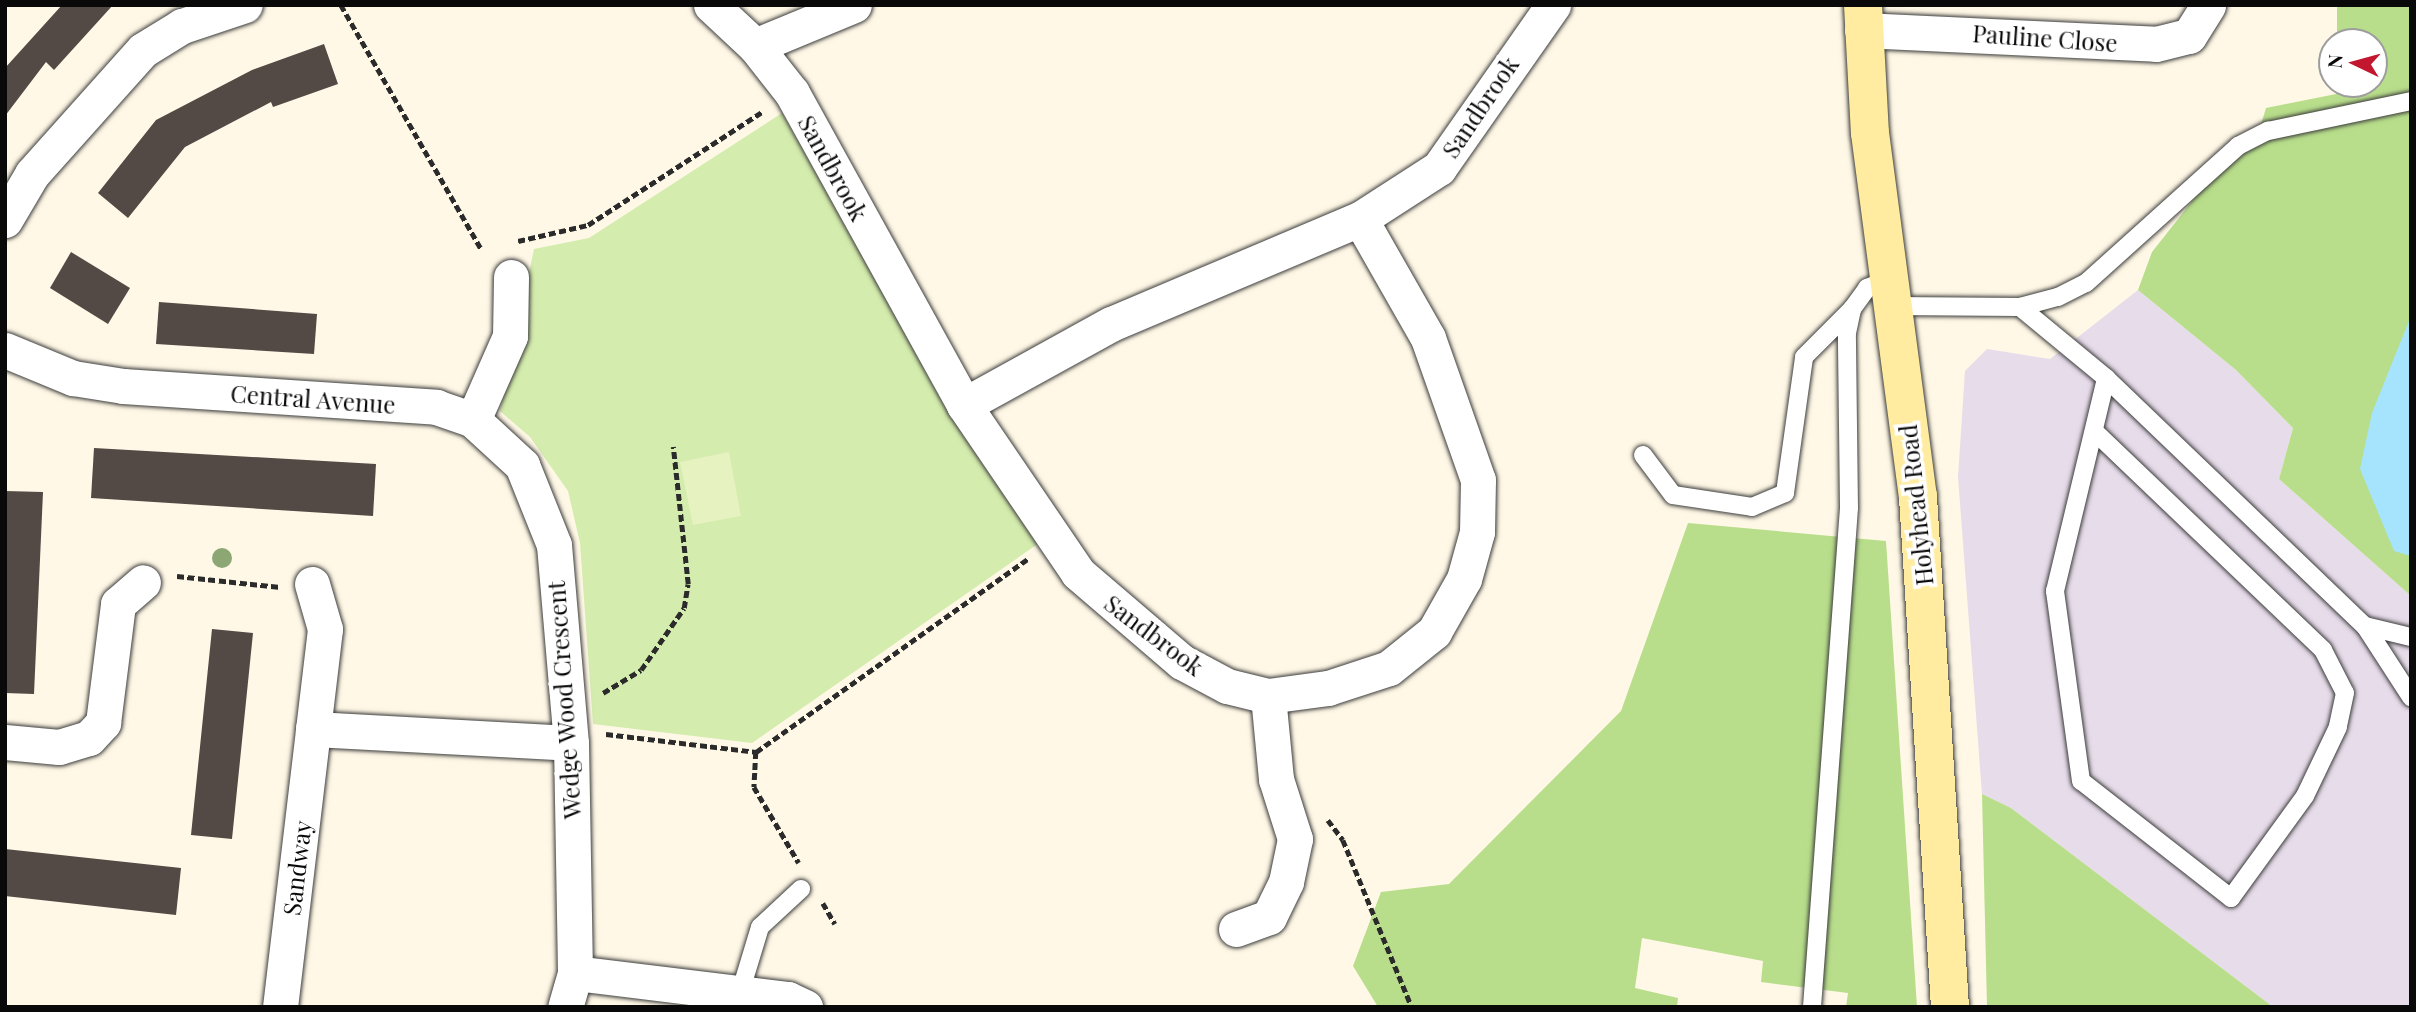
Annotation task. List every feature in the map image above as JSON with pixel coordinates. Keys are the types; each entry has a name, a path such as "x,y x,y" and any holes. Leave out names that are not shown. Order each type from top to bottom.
{"main road":[{"name":"Holyhead Road","path":"1863,18 1890,293 1919,497 1950,1007"}],"street":[{"path":"5,220 32,174 143,50 181,26 245,5"},
{"name":"Sandbrook","path":"711,5 755,46 792,93 964,405 1055,540 1122,616 1182,662 1227,686 1268,696 1328,688 1390,668 1434,632 1464,579 1477,532 1478,480 1429,338 1360,219"},
{"path":"755,46 854,5"},
{"name":"Sandbrook","path":"964,405 1111,324 1360,219 1439,168 1553,5"},
{"name":"Pauline Close","path":"1863,18 2156,44 2189,36 2208,5"},
{"path":"473,420 510,337 511,276"},
{"name":"Central Avenue","path":"5,350 73,377 123,386 436,407 473,420"},
{"name":"Wedge Wood Crescent","path":"473,420 522,465 548,519 571,736 575,973 565,1007"},
{"path":"5,742 59,747 89,738 103,723 118,604 142,582"},
{"name":"Sandway","path":"280,1007 325,629 312,584"},
{"path":"1236,929 1269,917 1286,882 1295,839 1276,779 1268,696"},
{"path":"313,729 571,736"},
{"path":"575,973 740,993 805,1007"}],"lane":[{"path":"1643,455 1673,495 1752,507 1785,493 1804,357 1852,309 1867,288 1890,293 2020,307 2086,283 2246,141 2411,101"},
{"path":"2020,307 2106,378 2365,626 2411,696"},
{"path":"1811,1007 1849,509 1852,309"},
{"path":"2094,431 2323,650 2345,693 2338,727 2305,796 2231,898 2081,781 2055,591 2106,378"},
{"path":"2365,626 2411,637"},
{"path":"740,993 760,927 808,889"}],"path":[{"path":"341,5 482,250"},
{"path":"511,276 514,242 589,225 792,93"},
{"path":"590,697 640,670 684,608 688,584 673,447"},
{"path":"571,736 756,752 1055,540"},
{"path":"142,582 175,576 286,587 312,584"},
{"path":"756,752 754,787 801,867"},
{"path":"1321,811 1343,840 1412,1007"},
{"path":"808,889 835,924"}],"shaded area":[{"path":"2138,290 2236,370 2293,428 2279,479 2411,596 2411,1007 2273,1007 2011,808 1982,794 1958,477 1965,371 1987,349 2050,359"}],"green space":[{"path":"2337,5 2411,5 2411,596 2279,479 2293,428 2236,370 2138,290 2152,252 2205,185 2255,145 2266,108 2318,98 2388,98 2388,28 2337,28"},
{"path":"782,113 914,344 1039,543 752,743 593,724 580,543 568,491 530,437 500,411 534,249 589,238"},
{"path":"729,452 741,516 693,525 680,462"},
{"path":"1688,523 1886,541 1917,1007 1846,1007 1848,993 1761,982 1763,961 1642,938 1635,988 1678,998 1677,1007 1378,1007 1353,966 1381,892 1449,884 1621,711"},
{"path":"1982,794 2011,808 2273,1007 1987,1007"}],"water":[{"path":"2411,316 2411,556 2394,551 2360,469 2372,413"}],"building":[{"path":"62,5 113,5 54,70 46,62 5,116 5,68"},
{"path":"324,44 338,84 273,107 271,102 185,147 128,218 98,193 156,120 252,70"},
{"path":"71,252 130,288 108,324 50,288"},
{"path":"159,302 317,314 314,354 156,344"},
{"path":"94,448 376,464 373,516 91,498"},
{"path":"5,491 43,492 34,694 5,693"},
{"path":"212,629 253,633 232,839 191,835"},
{"path":"5,849 181,868 176,915 5,896"}]}
